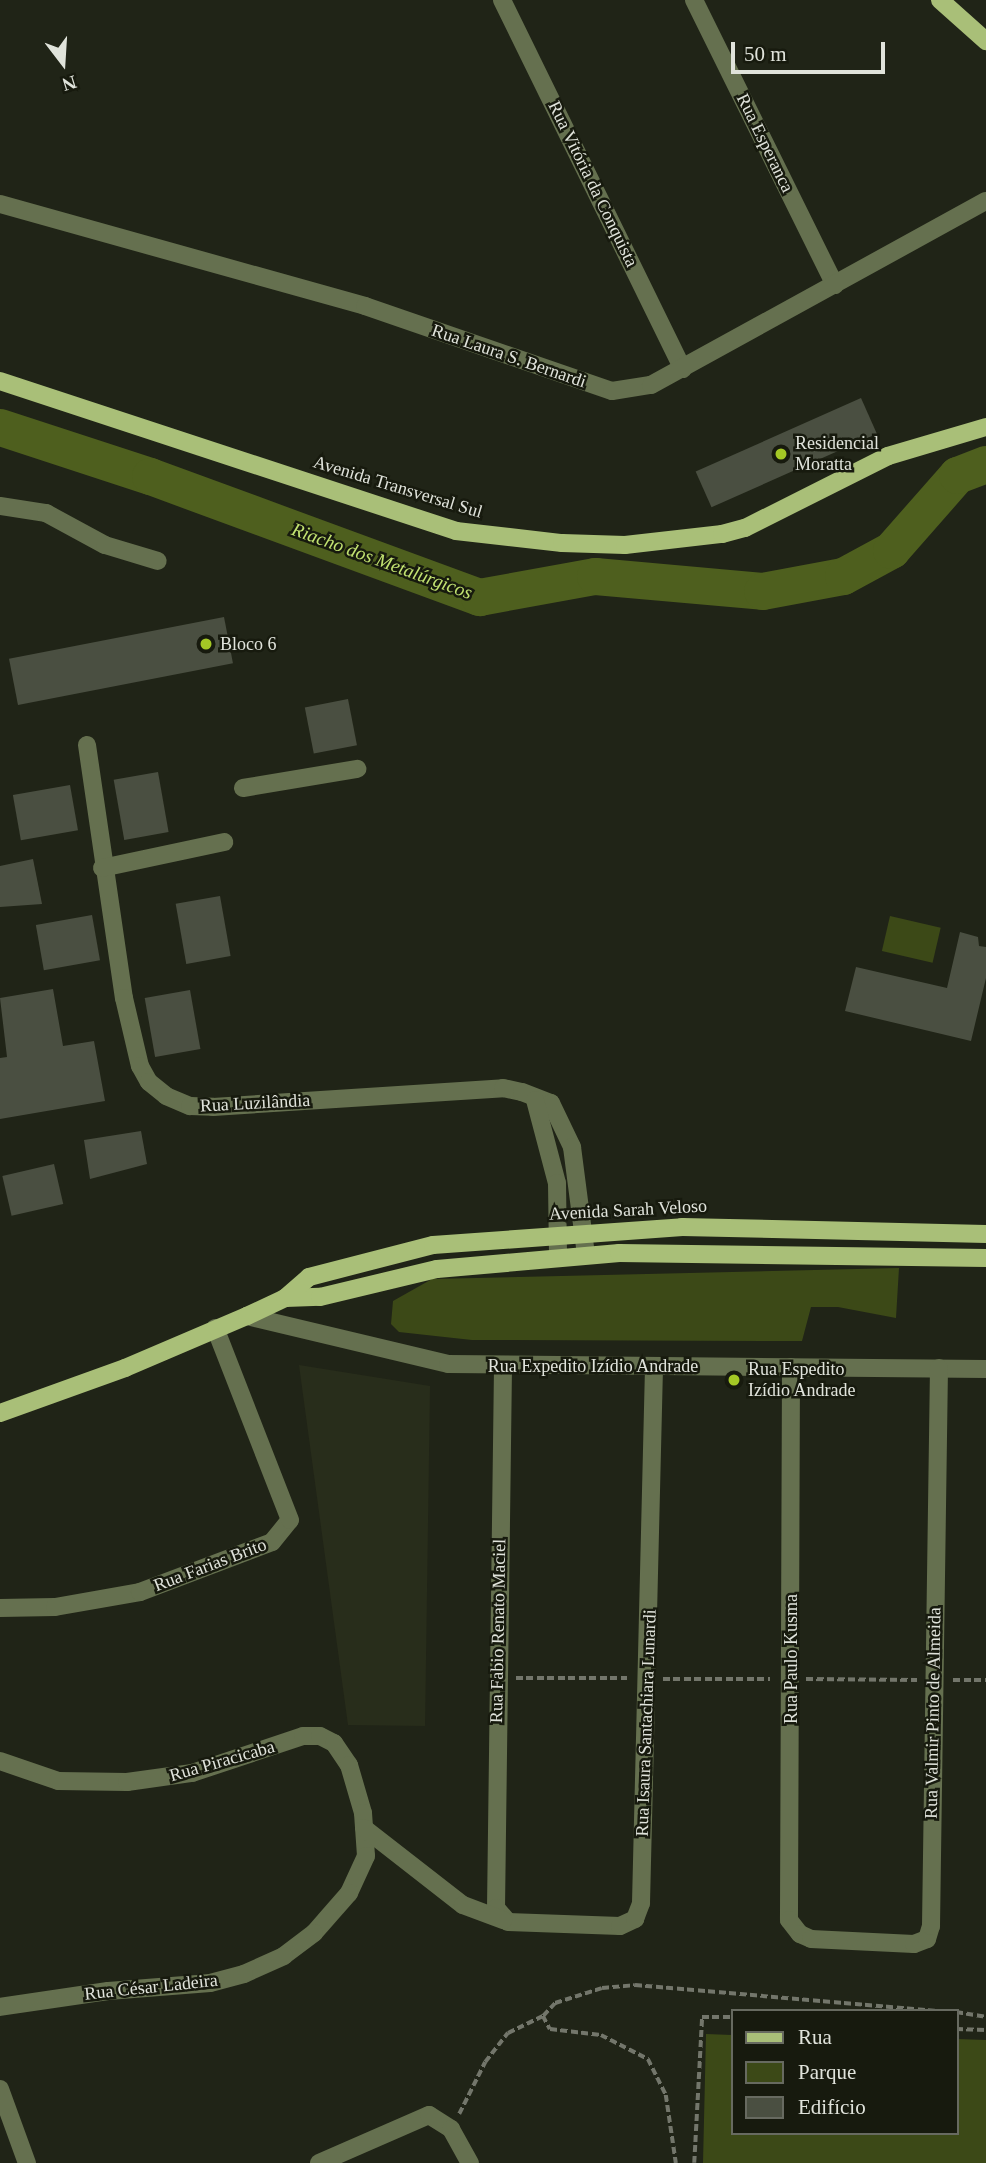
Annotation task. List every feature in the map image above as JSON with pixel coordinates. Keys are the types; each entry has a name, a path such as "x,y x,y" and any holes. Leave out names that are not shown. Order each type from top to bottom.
{"main road":[{"path":"940,0 986,41"},
{"name":"Avenida Transversal Sul","path":"0,381 456,531 562,543 625,545 733,531 888,456 986,427"},
{"name":"Avenida Sarah Veloso","path":"0,1413 125,1368 247,1316 285,1298 309,1277 370,1259 433,1245 682,1227 986,1234"},
{"name":"Avenida Sarah Veloso","path":"285,1298 320,1297 437,1269 586,1255 682,1251 911,1260 986,1258"}],"street":[{"name":"Rua Vitória da Conquista","path":"502,0 683,369"},
{"name":"Rua Esperanca","path":"694,0 835,285"},
{"name":"Rua Laura S. Bernardi","path":"0,204 365,306 612,391 651,385 683,369 986,201"},
{"path":"0,506 46,513 105,545 158,561"},
{"name":"Rua Luzilândia","path":"88,745 102,868 140,1066 166,1096 190,1106 214,1107 503,1088 551,1103 572,1147 586,1255"},
{"path":"243,788 357,769"},
{"path":"102,868 223,842"},
{"path":"535,1100 545,1126 557,1183 558,1258"},
{"name":"Rua Expedito Izídio Andrade","path":"247,1316 448,1364 503,1367 986,1369"},
{"name":"Rua Farias Brito","path":"0,1608 55,1607 140,1592 272,1542 290,1520 215,1328"},
{"name":"Rua Isaura Santachiara Lunardi","path":"503,1920 620,1926 638,1913 649,1678 654,1366"},
{"name":"Rua Fabio Renato Maciel","path":"503,1367 495,1896 503,1920"},
{"name":"Rua Paulo Kusma","path":"791,1367 791,1679 786,1906 794,1929 811,1939"},
{"name":"Rua Valmir Pinto de Almeida","path":"811,1939 914,1944 922,1943 930,1934 939,1368"},
{"name":"Rua Piracicaba","path":"0,1761 58,1781 127,1782 192,1773 303,1736 320,1736 334,1743 349,1765"},
{"name":"Rua César Ladeira","path":"0,2007 108,1991 210,1983 284,1956 314,1933 349,1893 366,1856 364,1828 349,1765"},
{"path":"364,1828 463,1905 503,1920"},
{"path":"0,2089 27,2163"},
{"path":"319,2163 350,2156 429,2115 451,2129 470,2163"}],"path":[{"path":"497,1678 986,1680"},
{"path":"451,2129 485,2062 508,2033 543,2016 568,1997 635,1985 917,2009"},
{"path":"958,2012 986,2017"},
{"path":"543,2016 550,2029 601,2035 648,2059 666,2095 676,2163"},
{"path":"695,2163 702,2017 730,2017"},
{"path":"958,2029 986,2031"}],"shaded area":[{"path":"299,1365 430,1386 425,1726 348,1725"}],"green space":[{"path":"890,916 941,928 933,963 882,951"},
{"path":"899,1268 896,1318 838,1307 811,1307 802,1341 472,1340 399,1332 391,1324 393,1301 432,1279"},
{"path":"706,2034 730,2035 730,2135 958,2135 958,2039 986,2040 986,2163 703,2163"}],"building":[{"name":"Residencial Moratta","path":"861,398 877,434 712,507 696,472"},
{"path":"224,617 233,663 18,705 9,659"},
{"path":"348,699 357,745 314,754 305,707"},
{"path":"158,772 169,832 124,840 114,780"},
{"path":"70,785 78,830 21,840 13,795"},
{"path":"33,859 42,904 0,907 0,866"},
{"path":"220,896 231,956 186,964 176,904"},
{"path":"92,915 100,960 44,970 36,925"},
{"path":"960,932 978,937 979,946 986,947 986,978 971,1041 845,1011 856,967 947,988"},
{"path":"53,989 63,1046 94,1041 105,1101 0,1119 0,1058 7,1057 0,998"},
{"path":"190,990 200,1049 155,1057 145,998"},
{"path":"141,1131 147,1164 90,1179 84,1140"},
{"path":"54,1164 63,1204 12,1216 2,1176"}],"waterway":[{"name":"Riacho dos Metalúrgicos","path":"0,427 150,476 479,597 595,576 762,591 843,576 891,550 957,475 986,464"}],"place":[{"name":"Residencial Moratta","path":"781,454"},
{"name":"Bloco 6","path":"206,644"},
{"name":"Rua Espedito Izídio Andrade","path":"734,1380"}]}
